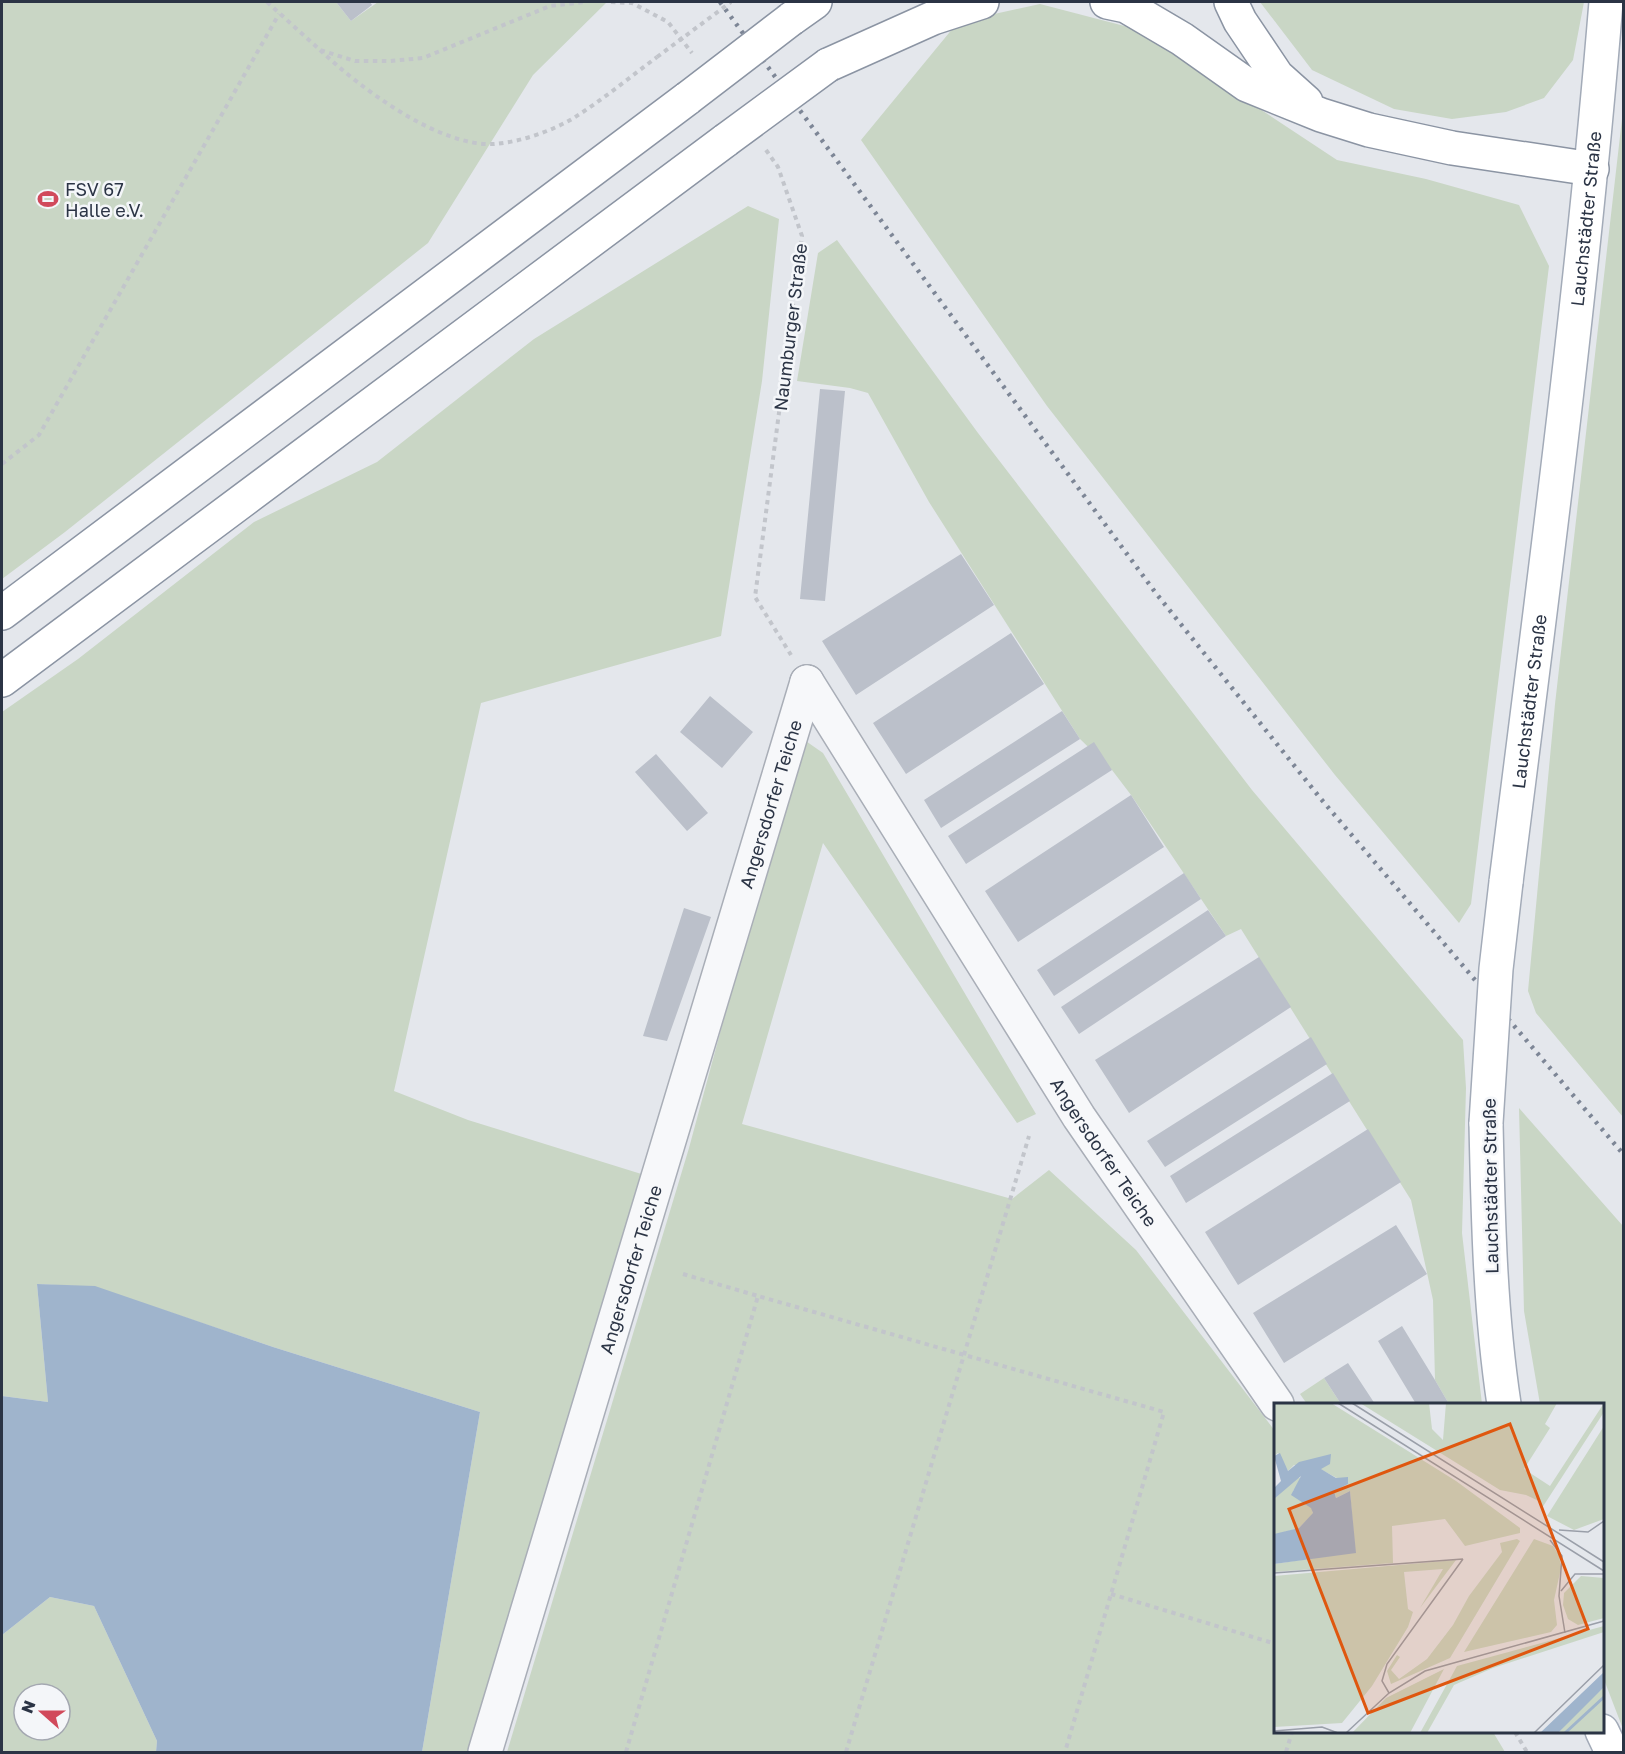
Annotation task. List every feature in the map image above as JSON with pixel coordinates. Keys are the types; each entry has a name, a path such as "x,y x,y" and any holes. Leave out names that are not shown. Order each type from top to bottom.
{"main road":[{"path":"2,681 913,2"},
{"path":"828,65 933,18 982,2"},
{"path":"1107,2 1126,6 1182,39 1247,85 1321,115 1369,130 1452,148 1592,169"},
{"path":"1231,2 1240,21 1277,76 1321,115"},
{"name":"Lauchstädter Straße","path":"1504,1403 1488,1244 1486,1124 1496,969 1572,356 1592,169 1606,2"},
{"path":"2,613 688,98 804,7"},
{"path":"1603,1733 1612,1752"}],"lane":[{"name":"Angersdorfer Teiche","path":"807,682 1079,1117 1276,1403"},
{"name":"Angersdorfer Teiche","path":"485,1752 807,682"}],"path":[{"path":"267,2 347,76 410,117 464,141 492,144 530,137 572,119 731,2"},
{"path":"320,51 355,61 423,58 550,6 585,2"},
{"path":"611,2 632,3 668,22 696,58"},
{"path":"2,464 39,435 279,14"},
{"name":"Naumburger Straße","path":"765,149 778,167 802,236 755,597 807,682"},
{"path":"846,1752 1029,1136"},
{"path":"682,1274 1164,1412 1065,1752"},
{"path":"626,1752 758,1296"},
{"path":"1111,1594 1274,1644"},
{"path":"1286,1752 1291,1733"},
{"path":"1516,1733 1527,1752"}],"green space":[{"path":"2,2 336,2 351,21 378,2 607,2 533,75 428,243 65,532 2,579"},
{"path":"1260,2 1584,2 1573,60 1544,98 1506,112 1452,119 1394,109 1312,70"},
{"path":"1040,4 1136,29 1337,160 1426,179 1519,205 1549,266 1471,904 1459,923 1335,775 1047,406 861,140 958,22"},
{"path":"1623,110 1623,1117 1536,1013 1528,991 1555,704"},
{"path":"748,206 779,219 762,381 721,636 481,703 394,1091 468,1120 651,1177 477,1752 422,1752 480,1412 273,1347 95,1287 37,1284 48,1402 2,1396 2,712 78,659 254,522 377,462 534,339"},
{"path":"837,240 978,433 1252,790 1463,1040 1466,1088 1462,1233 1482,1403 1448,1403 1435,1380 1433,1300 1411,1200 1241,929 1226,936 1131,795 1112,770 1080,739 929,502 868,393 850,388 797,381 818,253"},
{"path":"800,737 823,753 1036,1114 1017,1123 823,843 742,1124 1012,1199 1049,1170 1136,1250 1274,1430 1274,1733 1494,1733 1505,1752 507,1752 689,1148"},
{"path":"1519,1108 1623,1226 1623,1729 1604,1680 1604,1403 1540,1403 1524,1311"},
{"path":"1324,1378 1340,1403 1306,1403 1300,1394"},
{"path":"50,1597 94,1606 157,1741 156,1752 2,1752 2,1635"}],"water":[{"path":"37,1284 95,1286 273,1347 480,1412 422,1752 156,1752 157,1741 94,1606 50,1597 2,1635 2,1396 48,1402"}],"building":[{"path":"336,2 370,2 372,5 351,21"},
{"path":"820,389 845,391 825,601 800,599"},
{"path":"961,554 994,605 856,695 822,641"},
{"path":"1011,633 1044,684 906,774 873,723"},
{"path":"710,696 753,732 722,768 680,732"},
{"path":"1062,711 1080,739 941,828 924,800"},
{"path":"1094,742 1112,770 966,864 948,836"},
{"path":"656,754 708,813 687,831 635,772"},
{"path":"1131,795 1164,847 1018,942 985,891"},
{"path":"1184,873 1201,899 1054,996 1037,970"},
{"path":"684,908 711,917 667,1041 643,1036"},
{"path":"1208,910 1226,936 1079,1034 1061,1007"},
{"path":"1259,957 1291,1007 1129,1113 1095,1060"},
{"path":"1311,1037 1327,1064 1165,1167 1147,1141"},
{"path":"1333,1073 1350,1101 1186,1203 1170,1176"},
{"path":"1368,1129 1401,1182 1238,1285 1205,1232"},
{"path":"1396,1225 1427,1274 1284,1363 1253,1313"},
{"path":"1402,1326 1448,1403 1415,1403 1378,1341"},
{"path":"1348,1363 1374,1403 1340,1403 1324,1378"}],"railway":[{"path":"720,2 1155,592 1321,799 1624,1155"}],"place":[{"name":"FSV 67 Halle e.V.","path":"48,199"}]}
